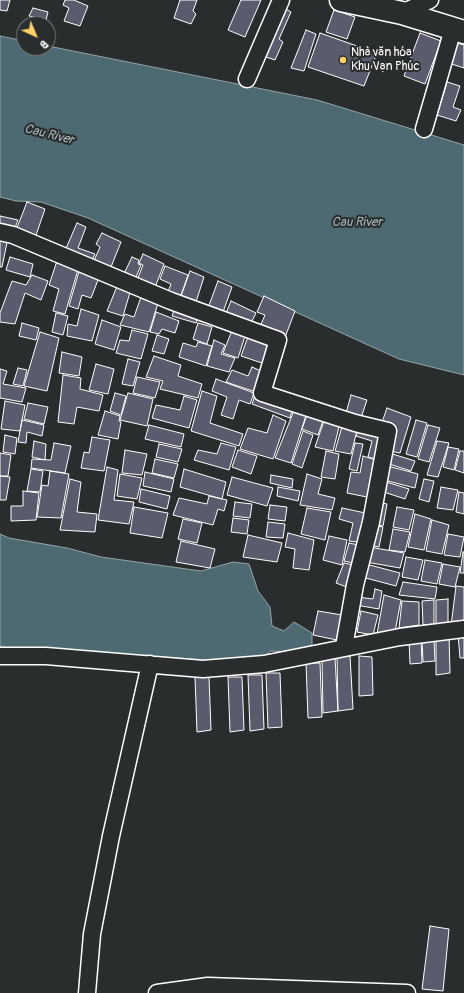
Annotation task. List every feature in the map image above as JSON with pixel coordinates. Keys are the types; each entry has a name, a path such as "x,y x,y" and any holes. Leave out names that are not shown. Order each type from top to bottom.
{"main road":[{"path":"342,0 402,13 458,31"}],"street":[{"path":"247,79 281,0"},
{"path":"402,13 430,0"},
{"path":"424,129 458,31"},
{"path":"0,232 13,235 171,301 278,340 262,393 355,423 388,431 371,522 355,585 344,647"},
{"path":"0,656 46,656 211,668 264,664 400,637 464,630"},
{"path":"87,993 92,934 111,836 150,664"},
{"path":"157,993 208,986 407,993"}],"water":[{"name":"Cau River","path":"0,36 16,39 16,56 56,56 56,48 317,100 464,145 464,375 399,359 88,218 41,202 16,201 0,197"},
{"path":"0,534 9,538 67,548 101,557 201,571 233,562 249,564 258,591 270,607 272,626 284,631 294,622 312,633 312,645 294,652 271,651 260,659 208,660 0,647"}],"building":[{"path":"0,0 10,0 7,11 0,10"},
{"path":"65,0 74,0 88,6 80,26 64,21 69,8 63,5"},
{"path":"180,0 197,0 193,11 196,14 191,24 174,18"},
{"path":"241,0 261,0 245,37 228,30"},
{"path":"282,7 291,12 279,39 283,42 275,60 263,56"},
{"path":"33,8 48,12 47,16 29,16"},
{"path":"334,10 355,17 347,39 326,32"},
{"path":"306,30 316,34 304,71 291,68"},
{"name":"Nhà văn hóa Khu Vạn Phúc","path":"320,33 377,53 364,86 308,67"},
{"path":"420,33 441,41 425,84 404,76"},
{"path":"453,42 464,45 464,68 445,62"},
{"path":"447,82 460,86 453,107 461,110 456,121 437,115"},
{"path":"27,202 45,209 34,241 15,233"},
{"path":"0,216 18,220 13,233 0,229"},
{"path":"77,223 86,227 78,248 95,254 90,264 64,253"},
{"path":"102,233 121,242 109,272 92,265 100,247 96,244"},
{"path":"0,236 8,238 2,267 0,267"},
{"path":"143,254 164,264 154,290 136,283 143,265 139,263"},
{"path":"10,257 33,264 30,277 6,270"},
{"path":"132,257 139,260 138,264 141,265 134,282 122,278"},
{"path":"58,258 79,266 65,314 53,311 59,289 49,285"},
{"path":"165,266 188,275 179,301 166,297 171,284 160,279"},
{"path":"80,268 100,275 91,298 82,295 78,309 69,306"},
{"path":"190,271 204,277 195,305 180,299"},
{"path":"32,275 48,281 41,300 25,293 15,324 0,322 0,313 12,281 26,285"},
{"path":"218,281 232,287 223,312 208,308"},
{"path":"118,284 131,289 123,316 107,311"},
{"path":"142,294 159,300 149,332 120,325 125,314 134,317"},
{"path":"264,296 295,311 284,340 258,331 265,315 257,312"},
{"path":"231,301 256,313 251,323 226,313"},
{"path":"176,305 200,313 196,323 172,316"},
{"path":"81,309 99,315 92,341 67,336 68,324 77,326"},
{"path":"156,312 179,321 175,333 162,329 159,334 150,332"},
{"path":"56,313 68,316 63,335 52,332"},
{"path":"102,320 121,327 114,350 95,344"},
{"path":"22,323 39,328 36,340 19,336"},
{"path":"198,323 212,327 207,344 193,339"},
{"path":"233,328 246,333 238,358 223,353"},
{"path":"132,330 148,334 141,359 116,353 120,340 129,341"},
{"path":"40,332 59,338 47,391 24,386"},
{"path":"249,334 269,341 265,352 270,354 265,364 241,356"},
{"path":"157,335 169,339 164,354 152,351"},
{"path":"214,340 225,345 221,354 235,358 229,372 207,366"},
{"path":"198,342 212,346 206,366 179,357 183,343 196,347"},
{"path":"62,352 82,357 79,376 59,373"},
{"path":"154,356 181,365 178,376 202,384 198,398 160,389 163,381 146,377"},
{"path":"128,359 140,362 133,386 122,384"},
{"path":"96,364 114,369 108,394 89,390"},
{"path":"252,367 263,372 256,392 226,382 232,370 248,376"},
{"path":"18,368 27,370 23,386 13,384"},
{"path":"0,369 7,371 3,384 26,388 22,402 0,398"},
{"path":"63,375 81,378 80,389 103,395 99,411 77,407 74,424 58,422"},
{"path":"137,377 160,382 155,398 133,393"},
{"path":"216,379 254,393 250,404 239,400 233,419 221,415 227,397 212,391"},
{"path":"202,391 217,396 210,423 243,434 239,446 191,431"},
{"path":"115,393 126,396 121,415 110,411"},
{"path":"128,393 153,399 147,426 120,420"},
{"path":"256,393 293,407 290,418 252,404"},
{"path":"351,395 367,400 360,421 345,417"},
{"path":"184,396 197,400 189,428 152,418 156,405 180,410"},
{"path":"5,401 25,405 20,431 1,429"},
{"path":"28,403 48,407 44,424 24,419"},
{"path":"295,408 307,412 291,463 275,458"},
{"path":"387,408 411,417 400,453 385,450 381,425"},
{"path":"105,411 120,416 119,421 121,422 118,439 98,435"},
{"path":"308,412 324,418 318,435 302,429"},
{"path":"273,415 286,421 273,459 240,449 248,428 267,433"},
{"path":"325,418 340,423 333,451 315,447"},
{"path":"22,420 44,425 42,436 27,432 26,443 18,442"},
{"path":"416,420 427,423 417,457 406,454"},
{"path":"343,423 358,427 351,454 335,451"},
{"path":"149,425 184,434 181,447 145,439"},
{"path":"428,425 440,428 429,462 418,459"},
{"path":"359,426 386,433 379,460 368,457 372,441 356,436"},
{"path":"303,431 313,435 302,468 292,464"},
{"path":"5,435 17,438 15,454 3,452"},
{"path":"92,437 110,440 104,471 81,468 84,452 89,453"},
{"path":"34,441 46,444 45,460 32,457"},
{"path":"437,441 449,443 438,477 427,475"},
{"path":"54,443 71,446 65,473 31,468 32,459 51,460"},
{"path":"221,443 236,447 229,470 194,460 198,450 217,454"},
{"path":"355,443 363,444 357,471 349,469"},
{"path":"159,444 182,449 178,462 156,457"},
{"path":"448,447 459,449 454,470 443,467"},
{"path":"125,450 147,454 142,475 122,473"},
{"path":"238,450 257,456 251,474 232,467"},
{"path":"326,451 339,454 335,479 321,477"},
{"path":"460,451 464,451 464,473 455,470"},
{"path":"386,452 415,461 411,471 383,462"},
{"path":"0,453 11,455 8,476 0,476"},
{"path":"363,456 379,461 372,498 347,493 351,472 360,473"},
{"path":"155,459 178,464 174,478 152,473"},
{"path":"384,465 418,474 415,488 380,479"},
{"path":"107,467 118,470 114,500 134,502 129,524 98,520"},
{"path":"31,469 43,471 40,492 27,491"},
{"path":"184,469 226,482 222,499 180,487"},
{"path":"50,471 69,474 61,518 37,517 42,485 48,486"},
{"path":"145,472 174,479 171,492 143,486"},
{"path":"120,474 142,478 137,499 117,496"},
{"path":"307,474 322,479 318,494 335,498 332,510 300,505"},
{"path":"271,475 293,479 292,488 270,483"},
{"path":"0,476 10,477 6,500 0,500"},
{"path":"232,477 273,488 267,506 227,495"},
{"path":"70,479 81,482 77,512 97,514 95,532 60,530"},
{"path":"424,479 434,481 429,502 419,499"},
{"path":"380,480 409,489 405,499 378,490"},
{"path":"278,487 300,491 298,501 277,496"},
{"path":"441,487 458,490 453,510 437,508"},
{"path":"141,489 170,496 167,509 139,502"},
{"path":"23,491 39,493 36,520 11,521 11,506 23,506"},
{"path":"459,492 464,493 464,514 456,512"},
{"path":"209,496 227,500 224,511 218,509 213,525 173,515 179,498 207,504"},
{"path":"235,502 252,504 250,518 233,516"},
{"path":"377,502 387,504 383,526 373,524"},
{"path":"270,505 287,507 285,521 268,519"},
{"path":"134,507 168,513 162,538 130,533"},
{"path":"397,507 414,510 409,530 393,527"},
{"path":"307,508 331,512 325,540 301,534"},
{"path":"342,508 370,514 364,543 349,541 353,523 339,519"},
{"path":"415,514 431,519 424,550 408,547"},
{"path":"233,518 249,520 247,534 231,532"},
{"path":"183,519 202,523 197,543 178,539"},
{"path":"432,520 449,525 442,554 426,551"},
{"path":"268,522 285,524 283,538 266,537"},
{"path":"373,525 383,527 379,547 369,545"},
{"path":"393,529 410,532 405,552 389,550"},
{"path":"288,533 314,540 309,570 293,568 295,549 285,547"},
{"path":"448,534 464,537 460,557 444,555"},
{"path":"248,535 282,543 277,562 243,557"},
{"path":"329,536 347,540 342,565 323,560"},
{"path":"181,541 215,549 210,568 176,562"},
{"path":"349,543 363,546 358,564 344,561"},
{"path":"369,547 404,553 400,568 366,562"},
{"path":"463,552 464,573 460,573"},
{"path":"406,557 423,560 418,580 402,577"},
{"path":"425,560 442,563 437,584 421,581"},
{"path":"344,563 358,566 352,589 336,583"},
{"path":"366,564 400,573 396,586 362,577"},
{"path":"443,564 460,567 455,587 439,584"},
{"path":"403,582 437,587 435,599 399,595"},
{"path":"456,586 464,587 464,625 451,626"},
{"path":"375,589 382,591 379,609 356,605 357,597 373,599"},
{"path":"384,595 401,600 395,632 377,634"},
{"path":"448,599 448,623 436,624 436,600"},
{"path":"434,600 434,624 423,625 422,601"},
{"path":"402,601 419,602 419,625 399,628"},
{"path":"318,611 342,615 337,640 313,635"},
{"path":"361,611 378,615 373,635 357,632"},
{"path":"458,634 464,634 464,658 460,658"},
{"path":"436,635 449,635 450,673 436,675"},
{"path":"434,638 435,661 423,662 422,639"},
{"path":"409,640 421,640 422,663 410,664"},
{"path":"337,656 350,656 353,709 338,711"},
{"path":"359,656 372,657 373,695 359,696"},
{"path":"322,658 335,658 338,711 323,713"},
{"path":"306,663 320,663 322,717 308,718"},
{"path":"266,673 280,673 282,727 268,728"},
{"path":"248,675 262,675 264,729 250,731"},
{"path":"195,677 209,677 211,730 197,732"},
{"path":"228,677 242,677 244,730 230,732"},
{"path":"430,926 449,929 443,991 422,989"}],"place":[{"name":"Nhà văn hóa Khu Vạn Phúc","path":"343,60"}]}
